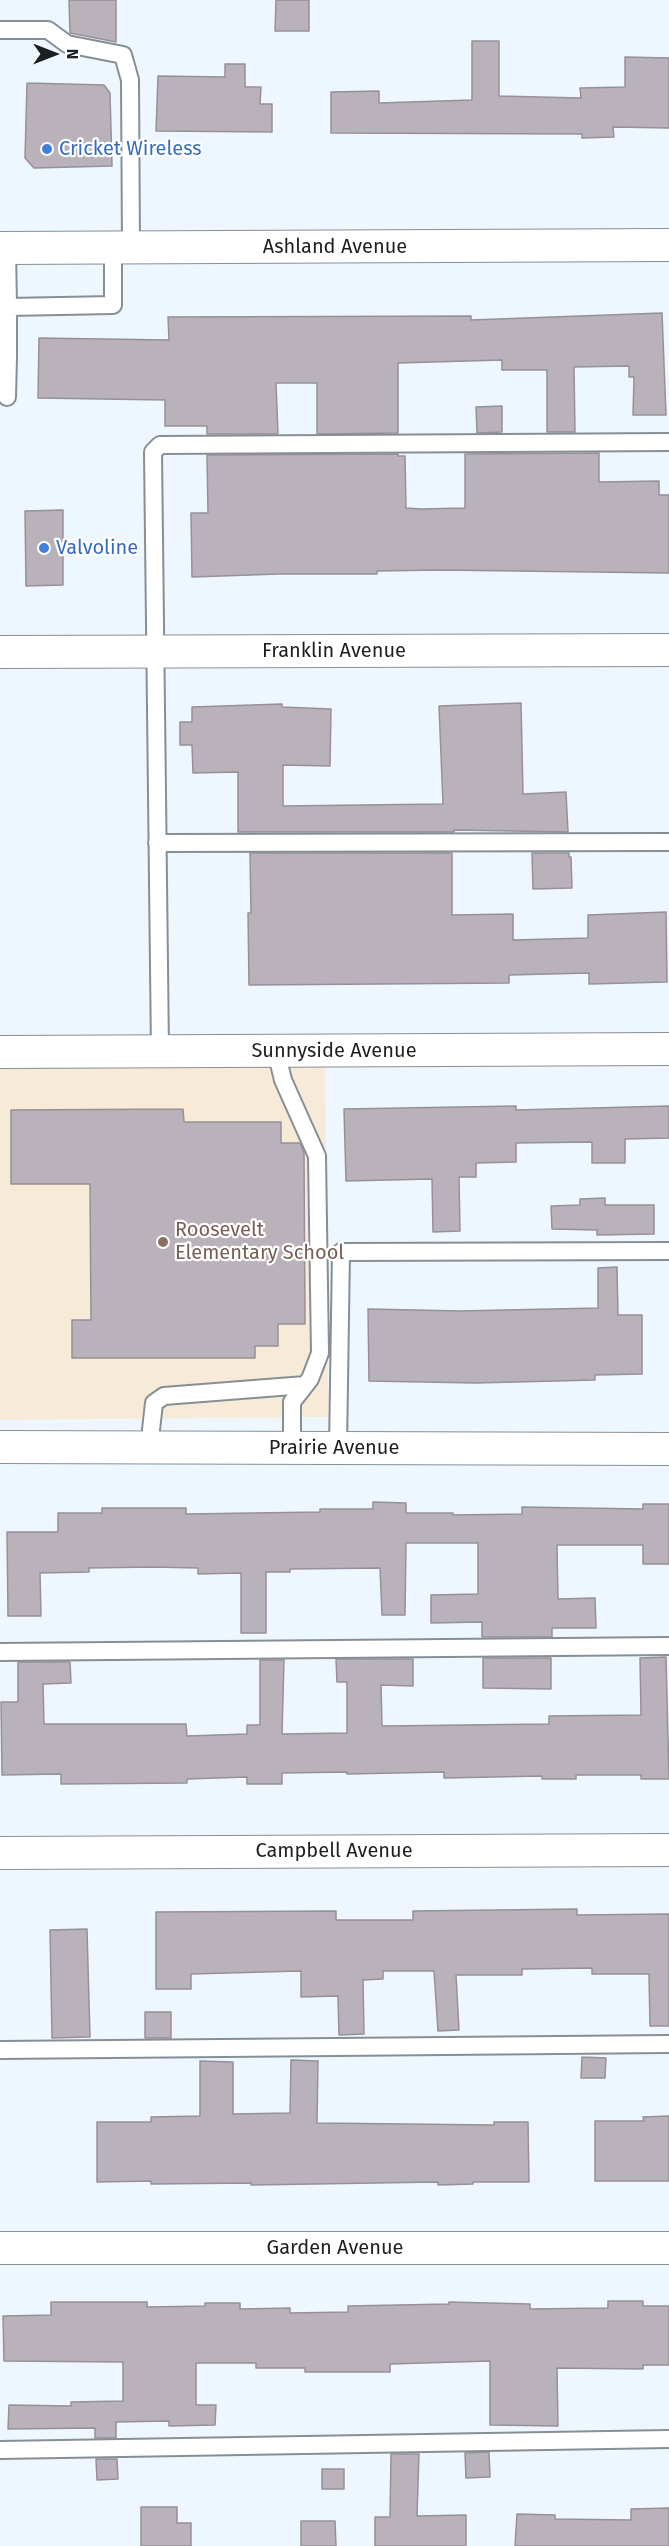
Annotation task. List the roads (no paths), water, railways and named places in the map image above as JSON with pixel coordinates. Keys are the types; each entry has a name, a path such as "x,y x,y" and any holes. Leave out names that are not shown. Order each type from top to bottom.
{"street":[{"name":"Ashland Avenue","path":"4,248 669,245"},
{"name":"Franklin Avenue","path":"0,652 669,650"},
{"name":"Sunnyside Avenue","path":"0,1052 669,1049"},
{"name":"Prairie Avenue","path":"0,1447 669,1449"},
{"name":"Campbell Avenue","path":"0,1853 669,1850"},
{"name":"Garden Avenue","path":"0,2247 669,2248"}],"lane":[{"path":"0,30 48,30 68,44 123,55 130,80 122,248 113,305 8,307"},
{"path":"4,248 8,307 4,357 7,396"},
{"path":"160,1052 153,452 160,445 669,442"},
{"path":"157,843 669,842"},
{"path":"276,1051 283,1080 317,1155 320,1353 310,1379 292,1402 292,1448"},
{"path":"338,1448 341,1252 669,1251"},
{"path":"149,1448 154,1403 164,1396 305,1385"},
{"path":"0,1652 669,1646"},
{"path":"0,2050 669,2044"},
{"path":"0,2450 669,2439"}],"place":[{"name":"Cricket Wireless","path":"47,149"},
{"name":"Valvoline","path":"44,548"},
{"name":"Roosevelt Elementary School","path":"163,1242"}]}
